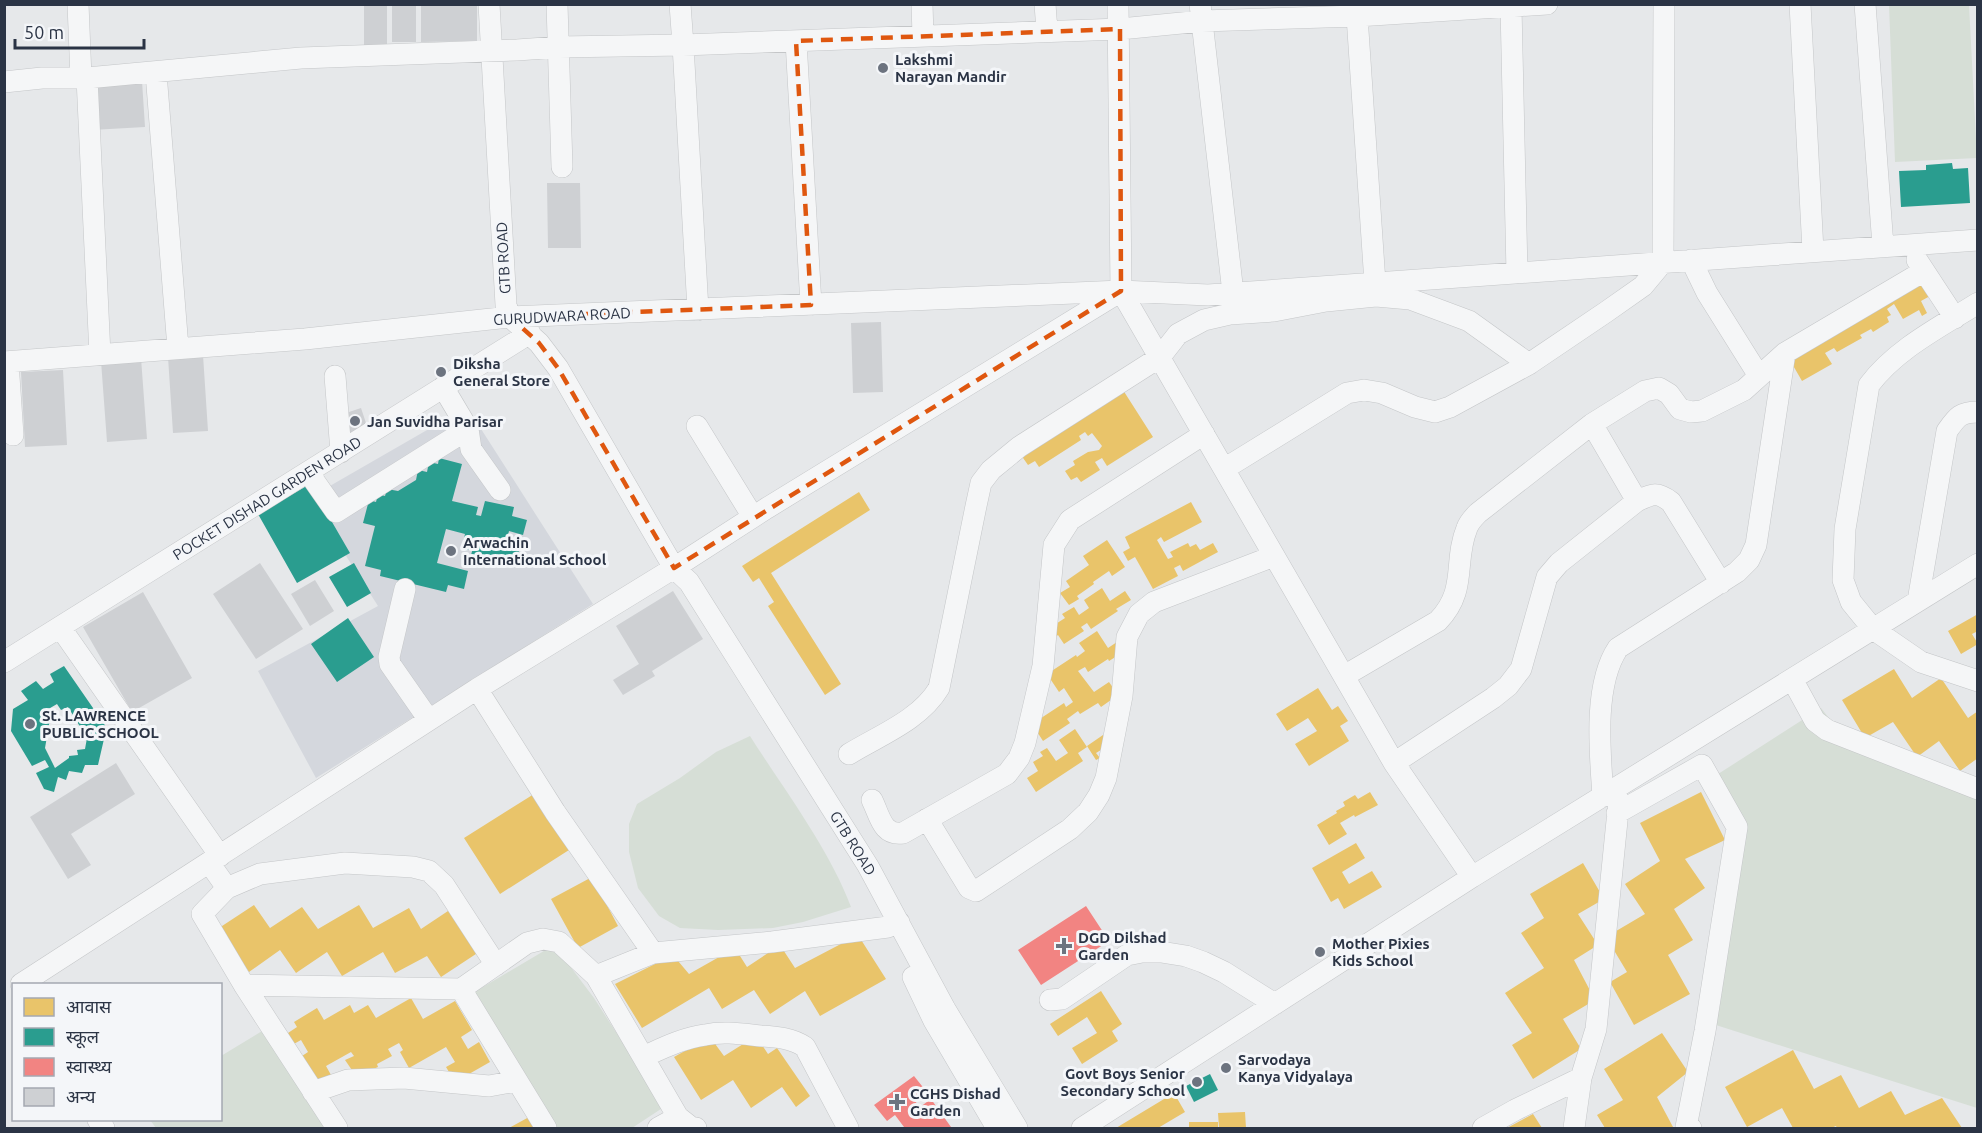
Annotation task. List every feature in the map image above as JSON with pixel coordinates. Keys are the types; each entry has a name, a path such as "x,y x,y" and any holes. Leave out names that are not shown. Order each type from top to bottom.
{"street":[{"path":"78,4 100,354"},
{"name":"GTB ROAD","path":"489,4 506,305 510,317 530,333 558,368 674,568 678,588 862,870 1017,1128"},
{"path":"557,4 562,167"},
{"path":"680,4 698,310"},
{"path":"922,4 923,36"},
{"path":"1045,4 1047,31"},
{"path":"1118,4 1121,291 1394,763 1472,877"},
{"path":"1224,469 1347,393 1364,390 1382,393 1415,408 1435,412 1450,407 1529,364 1643,286 1663,262 1664,4"},
{"path":"1800,4 1813,251"},
{"path":"1865,4 1882,246"},
{"path":"4,82 156,73 302,58 559,47 683,45 1120,29 1201,13 1295,11 1357,16 1386,9 1546,5"},
{"path":"1511,7 1517,273"},
{"path":"1201,13 1233,293"},
{"path":"1357,16 1375,283"},
{"path":"796,41 811,305"},
{"path":"156,73 178,348"},
{"name":"GURUDWARA ROAD","path":"6,362 305,339 510,317 1121,291 1208,295 1977,240"},
{"path":"1907,245 1954,318"},
{"path":"1691,260 1707,293 1759,376"},
{"path":"1344,676 1438,621 1449,610 1455,596 1467,526 1478,513 1592,424 1645,391 1659,388 1669,394 1680,409 1691,412 1702,411 1743,390 1785,353 1924,271"},
{"path":"23,983 477,689 1121,291"},
{"path":"849,754 918,713 931,702 939,688 981,483 991,470 1019,447 1160,357 1179,334 1204,320 1230,314 1274,311 1376,296 1410,299 1469,321 1529,364"},
{"path":"1977,303 1911,345 1880,370 1869,386 1845,529 1843,556 1844,580 1851,602 1874,629 1921,662 1977,681"},
{"name":"POCKET DISHAD GARDEN ROAD","path":"4,662 530,333"},
{"path":"1574,1128 1581,1078 1596,1029 1617,813 1599,746 1606,674 1611,658 1618,648 1721,583 1749,560 1756,545 1785,353"},
{"path":"6,362 13,435"},
{"path":"335,376 341,452"},
{"path":"443,387 468,429 471,449 500,490"},
{"path":"1918,601 1947,431 1956,418 1966,412 1977,412"},
{"path":"1592,424 1637,501"},
{"path":"698,426 753,517"},
{"path":"308,472 336,512 468,429"},
{"path":"872,800 886,830 894,834 903,833 1007,774 1019,758 1043,666 1054,545 1061,531 1070,520 1204,434"},
{"path":"1394,763 1509,686 1521,669 1547,577 1559,563 1637,501 1651,494 1662,495 1671,502 1721,583"},
{"path":"927,819 969,888 976,891 1070,829 1088,812 1106,778 1122,696 1127,637 1139,614 1154,602 1274,556"},
{"path":"1082,1128 1472,877 1977,564"},
{"path":"405,589 389,657 390,664 429,720"},
{"path":"60,627 215,860 227,888"},
{"path":"1792,679 1815,721 1827,730 1977,789"},
{"path":"477,689 555,813 653,953"},
{"path":"1617,813 1702,765 1737,827 1688,1128"},
{"path":"337,1128 244,985 202,914 227,888 260,874 345,863 413,867 429,871 444,885 496,965"},
{"path":"596,976 653,953 893,925"},
{"name":"GTB ROAD","path":"893,925 934,1021 997,1128"},
{"path":"244,985 461,989 527,943 543,939 559,942 596,976 678,1117 692,1128 696,1128"},
{"path":"1050,1000 1062,999 1127,955 1161,952 1186,956 1203,962 1224,972 1275,1004"},
{"path":"461,989 546,1128"},
{"path":"643,1057 687,1038 707,1034 726,1033 797,1041 805,1047 848,1128"},
{"path":"313,1092 348,1080 404,1078 489,1086 516,1081"},
{"path":"1483,1128 1581,1078"},
{"path":"658,1128 678,1117"}],"highlighted area":[{"path":"1120,29 1121,291 674,568 558,368 539,343 510,317 811,305 796,41"}],"shaded area":[{"path":"1889,5 1969,5 1977,158 1895,162"},
{"name":"Arwachin International School","path":"467,407 593,604 316,778 258,671 378,606 309,498"},
{"path":"1821,708 1854,750 1977,790 1977,1108 1697,1019 1740,836 1715,776"},
{"path":"750,736 819,842 851,907 803,922 773,928 718,930 680,928 659,916 638,888 629,852 629,824 637,804 680,778 716,752"},
{"path":"554,945 594,998 664,1107 632,1128 557,1128 471,994"},
{"path":"267,1028 334,1128 156,1128 151,1121 222,1121 222,1055"}],"building: आवास":[{"path":"1920,278 1930,296 1921,301 1927,313 1922,316 1919,310 1903,319 1894,304 1887,309 1891,315 1887,317 1889,322 1873,332 1871,329 1860,335 1862,338 1837,352 1834,348 1825,353 1832,364 1802,381 1787,355"},
{"path":"1123,390 1153,437 1107,466 1102,458 1095,462 1100,470 1081,482 1077,477 1071,480 1065,471 1075,465 1073,461 1088,452 1099,450 1102,446 1092,433 1088,436 1085,432 1079,436 1081,440 1039,467 1035,461 1028,465 1021,455"},
{"path":"859,492 870,510 771,573 841,684 825,695 768,606 774,602 759,578 753,582 742,566"},
{"path":"1191,502 1202,522 1164,542 1161,537 1157,540 1168,559 1173,557 1170,552 1188,543 1190,547 1196,544 1200,550 1213,543 1218,552 1183,571 1180,565 1174,568 1178,576 1153,589 1135,557 1128,561 1123,552 1130,548 1125,537"},
{"path":"1107,540 1125,567 1112,576 1109,571 1093,582 1094,584 1077,596 1079,599 1069,605 1060,593 1070,587 1066,581 1089,565 1083,556"},
{"path":"1102,588 1110,601 1125,591 1131,600 1091,629 1087,623 1081,627 1084,631 1064,644 1058,635 1054,638 1048,629 1065,618 1062,614 1074,607 1079,615 1089,608 1084,600"},
{"path":"1978,614 1978,631 1972,634 1978,644 1961,654 1948,631"},
{"path":"1097,631 1108,648 1120,640 1124,647 1115,653 1117,656 1088,672 1085,667 1078,671 1094,692 1109,682 1118,695 1101,707 1098,703 1080,714 1078,711 1067,719 1070,723 1043,741 1032,724 1064,703 1066,707 1073,702 1064,688 1059,692 1047,674 1085,651 1079,643"},
{"path":"1894,669 1912,698 1941,678 1968,718 1978,711 1978,758 1960,771 1939,741 1917,757 1893,722 1865,738 1842,700"},
{"path":"1318,688 1332,710 1338,706 1348,721 1340,726 1349,741 1309,766 1295,744 1317,731 1308,718 1287,731 1276,714"},
{"path":"1075,729 1087,747 1078,753 1083,761 1036,792 1027,778 1038,771 1033,762 1043,756 1040,752 1047,748 1056,761 1068,753 1059,740"},
{"path":"1103,735 1109,745 1096,753 1100,758 1096,760 1087,746"},
{"path":"1370,792 1378,805 1340,823 1347,834 1329,845 1317,825 1345,806 1343,802 1355,795 1358,799"},
{"path":"1701,792 1725,840 1685,859 1705,888 1674,909 1693,940 1668,955 1690,994 1634,1025 1610,982 1627,972 1606,937 1645,914 1625,884 1660,861 1640,823"},
{"path":"534,794 569,850 500,894 464,838"},
{"path":"1356,843 1365,858 1342,872 1349,884 1372,871 1382,887 1344,909 1338,898 1331,902 1312,868"},
{"path":"1583,863 1604,899 1578,914 1598,945 1574,960 1595,1000 1563,1019 1581,1049 1533,1079 1512,1045 1532,1033 1505,993 1544,968 1521,933 1544,918 1530,894"},
{"path":"592,877 618,926 578,948 551,899"},
{"path":"254,905 270,928 302,907 318,929 359,905 373,928 409,908 421,929 454,907 482,950 441,977 427,956 395,973 383,952 342,976 327,952 296,973 280,950 249,972 219,928"},
{"path":"858,935 886,979 820,1016 805,991 770,1014 754,990 722,1009 709,988 642,1028 615,984 673,955 689,974 735,948 747,967 780,945 795,968"},
{"path":"1101,991 1122,1024 1112,1031 1118,1041 1082,1064 1072,1048 1097,1033 1087,1017 1058,1036 1050,1024"},
{"path":"411,998 423,1019 455,1001 472,1030 461,1037 468,1049 479,1042 490,1062 455,1082 446,1067 455,1062 446,1047 409,1068 400,1052 403,1050 399,1043 388,1049 392,1056 377,1064 378,1067 356,1076 345,1060 354,1056 351,1052 326,1066 331,1075 315,1084 299,1058 308,1052 301,1040 292,1045 285,1035 297,1027 294,1022 317,1008 324,1020 350,1005 354,1013 368,1005 376,1018"},
{"path":"1662,1033 1688,1072 1657,1097 1673,1127 1605,1128 1597,1115 1623,1100 1604,1069"},
{"path":"756,1036 768,1054 777,1048 810,1096 796,1107 782,1087 751,1108 733,1080 701,1100 674,1057 710,1037 724,1056"},
{"path":"1793,1050 1814,1089 1841,1075 1859,1108 1891,1091 1905,1115 1942,1098 1962,1128 1837,1128 1836,1126 1793,1128 1782,1108 1747,1127 1725,1087"},
{"path":"1174,1093 1185,1112 1158,1128 1116,1128"},
{"path":"1245,1112 1246,1128 1219,1128 1218,1113"},
{"path":"1533,1114 1542,1128 1507,1128"},
{"path":"529,1117 536,1128 509,1128"},
{"path":"1189,1122 1218,1122 1218,1128 1189,1128"}],"building: स्कूल":[{"path":"1952,163 1953,169 1968,168 1970,203 1901,207 1899,171 1926,170 1926,165"},
{"path":"439,458 462,464 452,501 478,507 476,515 481,516 485,501 514,507 512,516 527,520 523,535 509,531 506,543 520,546 516,562 502,559 500,566 470,559 475,540 472,539 469,549 465,551 462,546 465,534 446,529 437,563 468,571 464,589 448,585 446,592 380,576 381,570 365,566 375,526 363,523 369,500 376,502 378,494 385,496 387,489 398,491 416,480 418,470 427,472 429,462 438,464"},
{"path":"310,484 350,553 297,583 258,514"},
{"path":"354,563 371,593 347,607 329,577"},
{"path":"348,618 374,657 337,682 311,644"},
{"name":"St. LAWRENCE PUBLIC SCHOOL","path":"64,666 111,734 104,739 98,765 85,765 82,773 69,771 66,780 58,777 54,792 44,789 36,773 49,767 45,760 32,766 11,731 13,709 28,700 21,691 36,681 43,689 54,682 50,674","holes":["57,704 61,710 68,707 87,738 85,749 77,750 78,755 69,756 55,768 45,748 50,719 45,711"]},
{"path":"1210,1074 1218,1090 1194,1102 1186,1086"}],"building: स्वास्थ्य":[{"name":"DGD Dilshad Garden","path":"1086,906 1109,941 1041,985 1018,950"},
{"name":"CGHS Dishad Garden","path":"914,1076 926,1091 914,1100 920,1107 931,1099 951,1127 902,1128 904,1127 895,1115 887,1121 874,1105"}],"building: अन्य":[{"path":"392,4 416,4 416,42 392,42"},
{"path":"421,4 477,4 477,41 421,42"},
{"path":"364,5 387,5 387,45 364,45"},
{"path":"142,81 145,127 92,130 89,84"},
{"path":"547,183 580,183 581,248 548,248"},
{"path":"881,322 883,392 853,393 851,323"},
{"path":"203,355 208,431 173,433 168,357"},
{"path":"141,358 147,439 107,442 101,361"},
{"path":"63,370 67,445 25,447 21,372"},
{"name":"Jan Suvidha Parisar","path":"361,408 368,429 349,438 343,414"},
{"path":"260,563 303,629 256,659 213,594"},
{"path":"315,580 334,611 310,626 291,594"},
{"path":"673,591 703,639 652,671 655,676 623,695 613,680 639,664 616,626"},
{"path":"143,592 192,678 132,712 83,627"},
{"path":"116,763 135,794 71,834 91,865 68,879 30,817"}],"place":[{"name":"Lakshmi Narayan Mandir","path":"883,68"},
{"name":"Diksha General Store","path":"441,372"},
{"name":"Jan Suvidha Parisar","path":"355,421"},
{"name":"Arwachin International School","path":"451,551"},
{"name":"St. LAWRENCE PUBLIC SCHOOL","path":"30,724"},
{"name":"DGD Dilshad Garden","path":"1064,946"},
{"name":"Mother Pixies Kids School","path":"1320,952"},
{"name":"Sarvodaya Kanya Vidyalaya","path":"1226,1068"},
{"name":"Govt Boys Senior Secondary School","path":"1197,1082"},
{"name":"CGHS Dishad Garden","path":"897,1102"}]}
